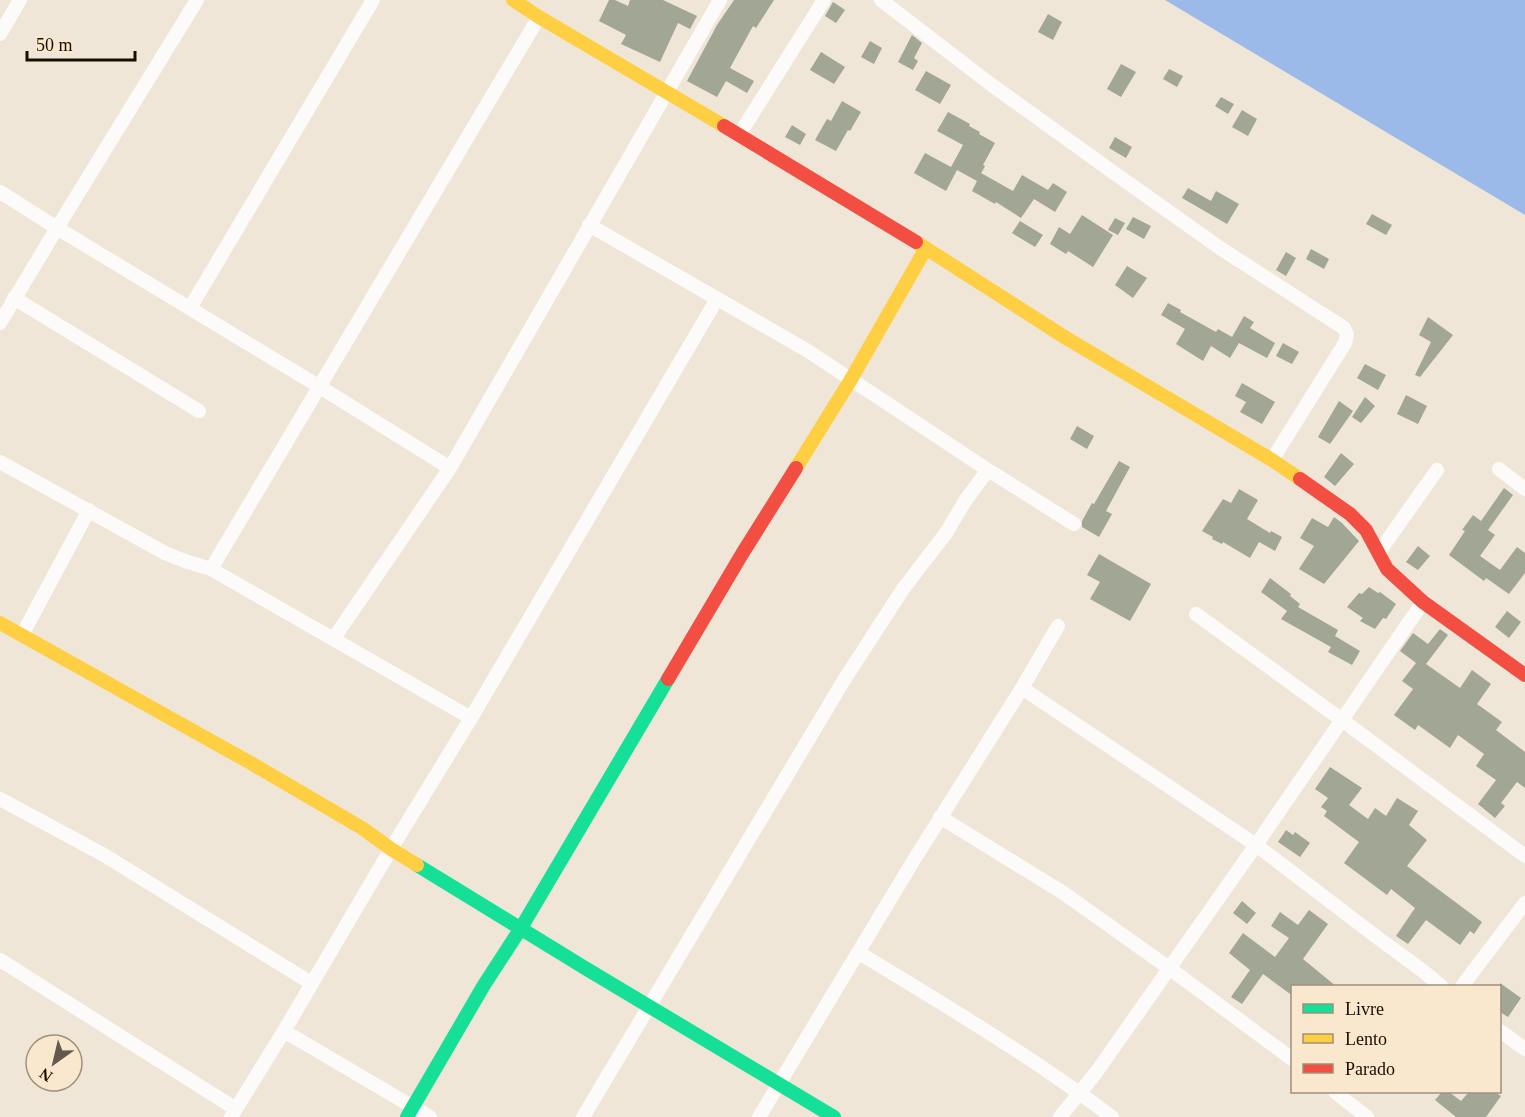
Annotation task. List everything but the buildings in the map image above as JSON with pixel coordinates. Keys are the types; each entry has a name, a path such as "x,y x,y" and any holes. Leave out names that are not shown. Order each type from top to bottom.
{"street":[{"path":"0,34 21,0"},
{"path":"0,323 197,0"},
{"path":"190,308 373,0"},
{"path":"513,0 926,248 1066,339 1272,460 1350,514 1366,530 1386,569 1424,602 1525,675"},
{"path":"334,638 450,468 720,0"},
{"path":"739,135 824,0"},
{"path":"880,0 989,82 1220,248 1344,328 1347,335 1345,343 1272,460"},
{"path":"211,569 539,17"},
{"path":"0,192 450,468"},
{"path":"589,225 808,351 850,381 1074,524"},
{"path":"410,1112 742,554 850,381 926,248"},
{"path":"14,298 199,411"},
{"path":"0,960 233,1113 471,718 717,299"},
{"path":"0,462 165,553 211,569 471,718"},
{"path":"1499,469 1525,489"},
{"path":"583,1117 844,680 903,589 946,533 965,501 988,470"},
{"path":"1379,552 1437,470"},
{"path":"22,635 89,510"},
{"path":"1060,1117 1095,1074 1424,602"},
{"path":"1196,614 1525,856"},
{"path":"0,623 239,756 362,828 391,849 834,1117"},
{"path":"759,1117 1058,626"},
{"path":"1022,688 1256,845 1439,985"},
{"path":"0,799 114,861 311,983"},
{"path":"940,817 1062,892 1291,1058"},
{"path":"1464,985 1525,903"},
{"path":"859,953 953,1010 1079,1092 1112,1117"},
{"path":"284,1031 410,1112 430,1117"},
{"path":"1501,1032 1525,1049"},
{"path":"1336,1093 1368,1117"}],"water":[{"path":"1165,0 1525,0 1525,215"}],"traffic: fast":[{"path":"407,1117 668,679"},
{"path":"417,865 834,1117"}],"traffic: slow":[{"path":"513,0 724,126"},
{"path":"916,242 1066,338 1272,460 1300,479"},
{"path":"796,468 850,381 926,248"},
{"path":"0,623 249,762 362,828 417,865"}],"traffic: jam":[{"path":"724,126 916,242"},
{"path":"668,679 796,468"},
{"path":"1300,479 1350,514 1366,530 1387,569 1423,602 1525,675"}]}
